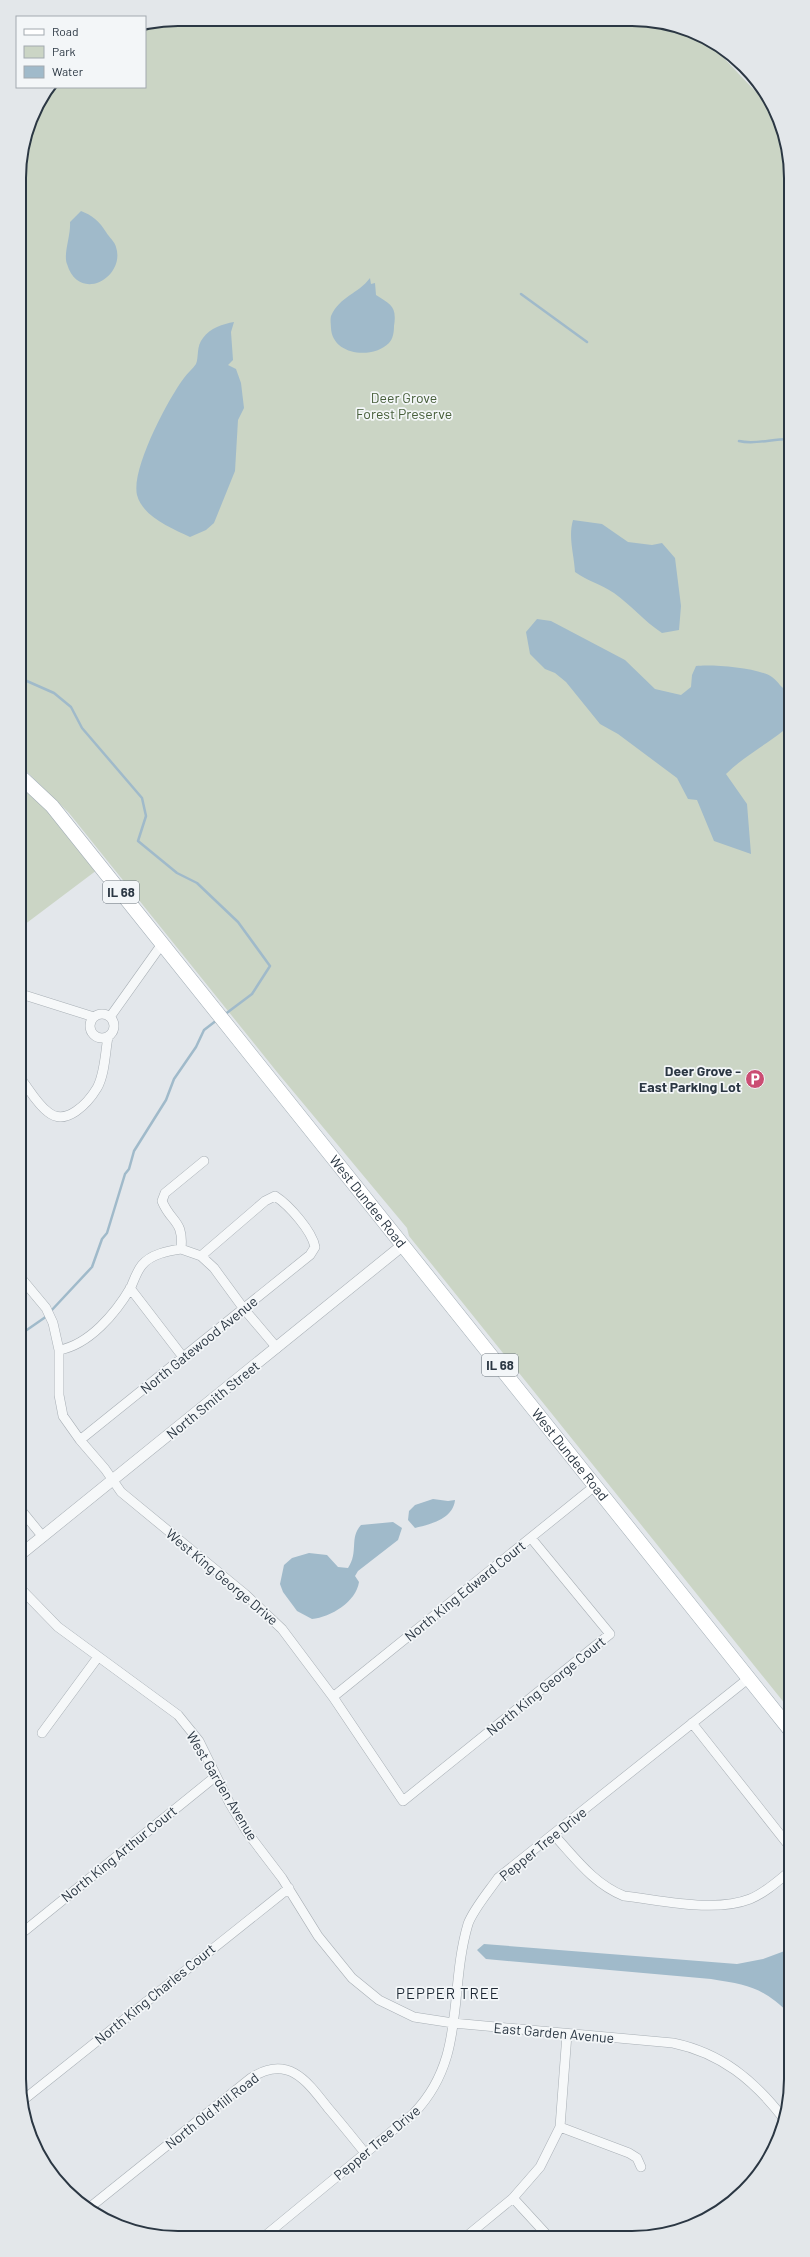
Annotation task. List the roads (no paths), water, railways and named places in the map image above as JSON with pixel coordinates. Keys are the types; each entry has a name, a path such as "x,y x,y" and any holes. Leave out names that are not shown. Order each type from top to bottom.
{"main road":[{"name":"West Dundee Road","path":"26,782 52,806 749,1678"},
{"name":"IL 68","path":"749,1678 784,1722"}],"street":[{"path":"110,1017 162,944"},
{"path":"26,996 94,1017"},
{"path":"26,1085 48,1113 63,1117 76,1112 97,1088 102,1074 108,1037 114,1028 110,1017 102,1014 94,1017 90,1023 93,1035 100,1038 108,1037"},
{"path":"181,1249 182,1234 178,1223 165,1208 162,1201 165,1193 204,1162"},
{"name":"North Gatewood Avenue","path":"80,1440 244,1310 310,1255 315,1247 314,1238 284,1202 275,1196 265,1201 201,1256"},
{"name":"North Smith Street","path":"26,1550 403,1245"},
{"path":"59,1350 72,1347 88,1336 109,1317 130,1288 142,1265 160,1253 181,1249 201,1256 214,1268 244,1310 276,1348"},
{"name":"West King George Drive","path":"26,1284 46,1308 53,1323 59,1350 59,1395 63,1416 80,1440 121,1492 136,1506 245,1594 273,1619 292,1641 333,1697 403,1801"},
{"path":"130,1288 183,1357"},
{"name":"North King Edward Court","path":"333,1697 596,1485"},
{"path":"26,1516 43,1536"},
{"name":"North King George Court","path":"403,1801 610,1634 531,1538"},
{"name":"West Garden Avenue","path":"26,1594 58,1627 178,1715 199,1741 230,1804 247,1832 288,1888 325,1945"},
{"path":"42,1733 98,1657"},
{"name":"Pepper Tree Drive","path":"271,2231 414,2113 428,2097 443,2071 448,2056 453,2023 459,1959 469,1922 498,1878 554,1835 749,1678"},
{"path":"692,1723 784,1839"},
{"name":"North King Arthur Court","path":"26,1930 216,1776"},
{"path":"554,1835 593,1878 612,1891 624,1896 703,1904 729,1904 759,1895 784,1876"},
{"name":"North King Charles Court","path":"27,2097 288,1888"},
{"name":"East Garden Avenue","path":"325,1945 352,1978 379,2000 414,2017 453,2023 673,2044 700,2050 730,2065 742,2074 769,2099 780,2114"},
{"path":"473,2231 513,2198 540,2167 560,2127 568,2034"},
{"name":"North Old Mill Road","path":"93,2205 251,2078 272,2069 289,2071 307,2081 366,2153"},
{"path":"560,2127 629,2153 637,2158 641,2167"},
{"path":"513,2198 543,2231"}],"water":[{"path":"81,211 92,217 101,225 116,247 117,258 114,268 108,276 100,282 90,284 81,282 73,276 66,260 70,222"},
{"path":"370,278 371,284 375,283 376,295 389,304 394,310 395,319 393,335 389,343 373,352 354,352 345,349 338,344 333,337 331,316 344,299 360,288"},
{"path":"234,322 231,332 233,360 228,365 236,369 241,383 244,408 238,420 235,471 214,523 206,530 190,537 159,521 145,510 137,495 137,483 145,452 152,435 177,388 196,364 198,348 201,341 213,329 221,325"},
{"path":"573,520 602,524 628,542 652,545 662,543 675,558 681,606 679,630 662,633 614,593 575,572 571,539"},
{"path":"537,619 551,621 625,660 655,689 681,695 691,687 692,675 696,666 736,667 757,671 772,677 784,689 784,731 739,762 726,774 747,804 751,854 714,841 697,800 688,799 677,778 618,734 600,724 566,682 555,673 545,669 530,654 526,632"},
{"path":"433,1499 448,1501 455,1500 450,1512 446,1516 428,1525 415,1528 408,1520 409,1511 415,1505"},
{"path":"393,1522 402,1528 398,1540 358,1571 355,1576 359,1582 357,1589 348,1602 334,1612 319,1618 312,1619 297,1611 283,1592 280,1584 284,1565 292,1558 309,1553 327,1555 338,1567 348,1568 353,1556 355,1535 361,1525"},
{"path":"484,1944 737,1964 763,1959 784,1951 784,2009 772,1998 763,1993 735,1983 711,1979 486,1959 477,1950"}],"waterway":[{"path":"521,294 587,342"},
{"path":"739,441 757,442 784,439"},
{"path":"26,681 54,693 71,707 82,728 142,798 146,816 138,841 177,873 197,883 238,922 270,966 252,994 224,1015"},
{"path":"50,1312 92,1267 102,1239 107,1233 125,1174 129,1169 134,1151 166,1100 174,1079 196,1047 204,1030 217,1020"},
{"path":"26,1331 47,1316"}],"place":[{"name":"Deer Grove - East Parking Lot","path":"755,1079"}],"district":[{"name":"PEPPER TREE","path":"448,1994"}],"park label":[{"name":"Deer Grove Forest Preserve","path":"404,406"}]}
